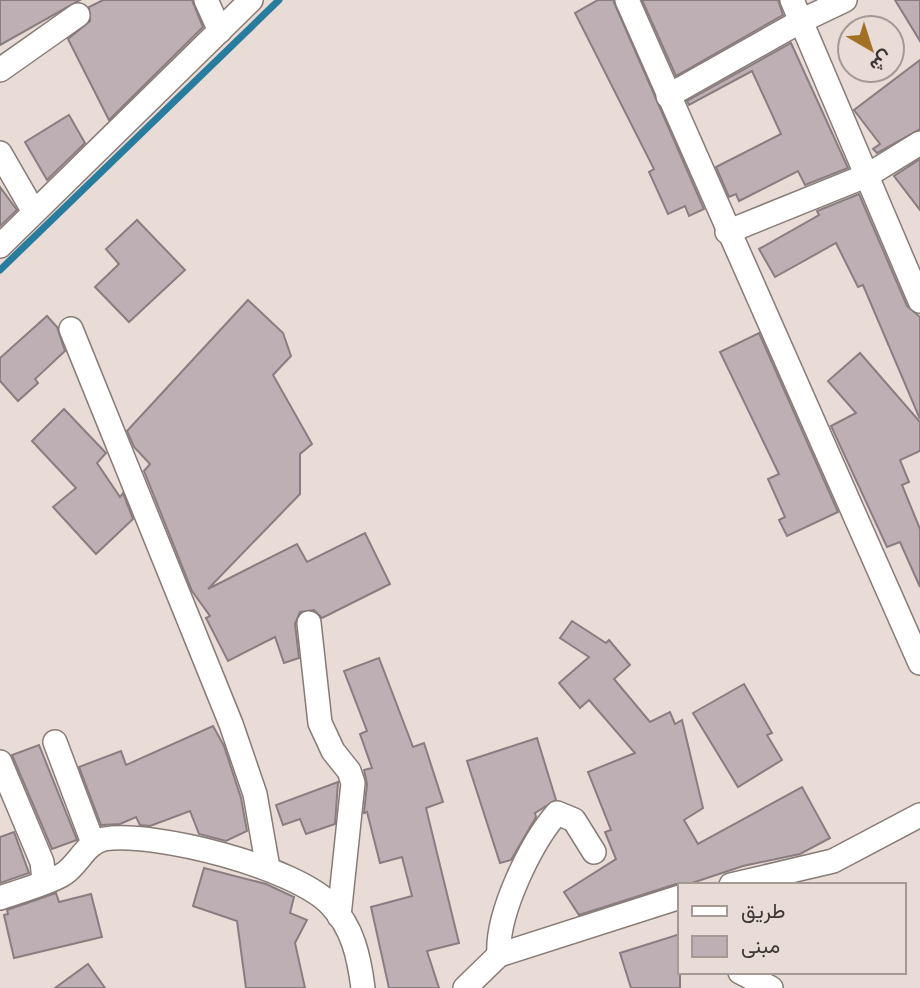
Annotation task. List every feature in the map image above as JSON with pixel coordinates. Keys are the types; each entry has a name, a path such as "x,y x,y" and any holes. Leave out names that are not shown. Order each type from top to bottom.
{"street":[{"path":"206,0 220,31"},
{"path":"0,246 251,0"},
{"path":"627,0 727,232 919,657"},
{"path":"668,96 796,10 845,0"},
{"path":"796,10 920,301"},
{"path":"0,70 78,15"},
{"path":"727,232 868,175 920,143"},
{"path":"0,153 34,212"},
{"path":"71,329 231,724 255,794 268,868"},
{"path":"309,623 320,723 333,751 349,771 352,783 339,916"},
{"path":"55,742 93,842"},
{"path":"0,762 42,862 44,880"},
{"path":"499,955 498,938 502,920 542,830 558,813 574,820 594,852"},
{"path":"740,883 834,861 920,815"},
{"path":"0,898 44,880 62,876 93,842 106,839 185,844 268,868 330,903 351,932 363,988"},
{"path":"465,988 499,955 678,900"},
{"path":"742,979 771,988"}],"building":[{"path":"0,0 80,0 0,45"},
{"path":"103,0 192,0 203,27 109,120 68,39 90,21 89,7"},
{"path":"598,0 613,0 704,209 689,216 685,206 668,214 649,172 654,169 575,13"},
{"path":"642,0 778,0 783,15 676,76"},
{"path":"895,0 920,0 920,41 906,14"},
{"path":"791,43 848,168 805,185 798,171 739,201 736,194 729,197 716,167 781,134 752,71 689,105 687,101"},
{"path":"920,60 920,129 877,153 873,149 880,144 854,110 888,84 906,84 906,71"},
{"path":"69,115 85,143 47,180 25,142"},
{"path":"920,159 920,210 894,176"},
{"path":"0,187 17,210 0,226"},
{"path":"859,194 907,306 920,317 920,419 863,285 858,287 836,243 775,277 759,249 819,215 817,211"},
{"path":"137,220 185,270 129,322 95,287 119,264 106,249"},
{"path":"248,300 283,333 291,356 273,375 312,444 300,454 300,494 208,589 297,544 307,562 365,533 390,584 322,618 314,610 300,612 295,624 299,658 284,663 275,637 228,661 206,618 210,616 192,591 144,471 150,464 134,447 127,431"},
{"path":"47,316 57,327 65,351 35,379 38,383 18,401 0,381 0,358"},
{"path":"759,333 838,512 787,536 779,520 785,517 768,479 779,474 720,352"},
{"path":"860,353 920,422 920,451 900,460 909,482 902,485 920,529 920,587 900,542 887,547 831,426 856,413 828,381"},
{"path":"64,409 106,453 97,463 120,497 123,493 133,519 96,554 53,507 76,488 32,441"},
{"path":"572,621 606,643 609,640 630,665 614,679 650,722 670,712 675,724 682,720 703,808 684,820 698,844 802,787 830,838 800,854 743,866 692,883 678,883 579,915 564,892 616,859 605,832 611,830 588,772 635,753 589,700 580,708 559,683 589,657 560,638"},
{"path":"379,658 413,747 424,743 443,802 426,808 459,943 427,951 439,988 389,988 371,907 412,896 402,857 380,863 367,812 364,813 367,784 364,770 372,768 360,734 367,731 344,671"},
{"path":"744,684 772,733 767,735 782,760 738,787 693,713"},
{"path":"213,726 224,746 241,798 247,831 226,841 199,834 190,811 150,826 140,825 136,817 120,824 101,825 79,767 121,751 126,765"},
{"path":"537,738 556,800 535,813 536,817 511,860 500,863 467,761"},
{"path":"39,745 77,840 52,849 12,755"},
{"path":"338,782 335,824 306,834 300,819 283,825 276,805"},
{"path":"14,832 29,873 0,883 0,837"},
{"path":"204,868 266,884 294,897 290,913 307,920 295,943 305,988 246,988 237,921 193,906"},
{"path":"56,893 59,902 91,894 102,937 14,958 4,915 8,914 7,910"},
{"path":"678,935 680,988 631,988 620,953"},
{"path":"88,964 105,988 55,988"}],"waterway":[{"path":"0,270 279,0"}]}
